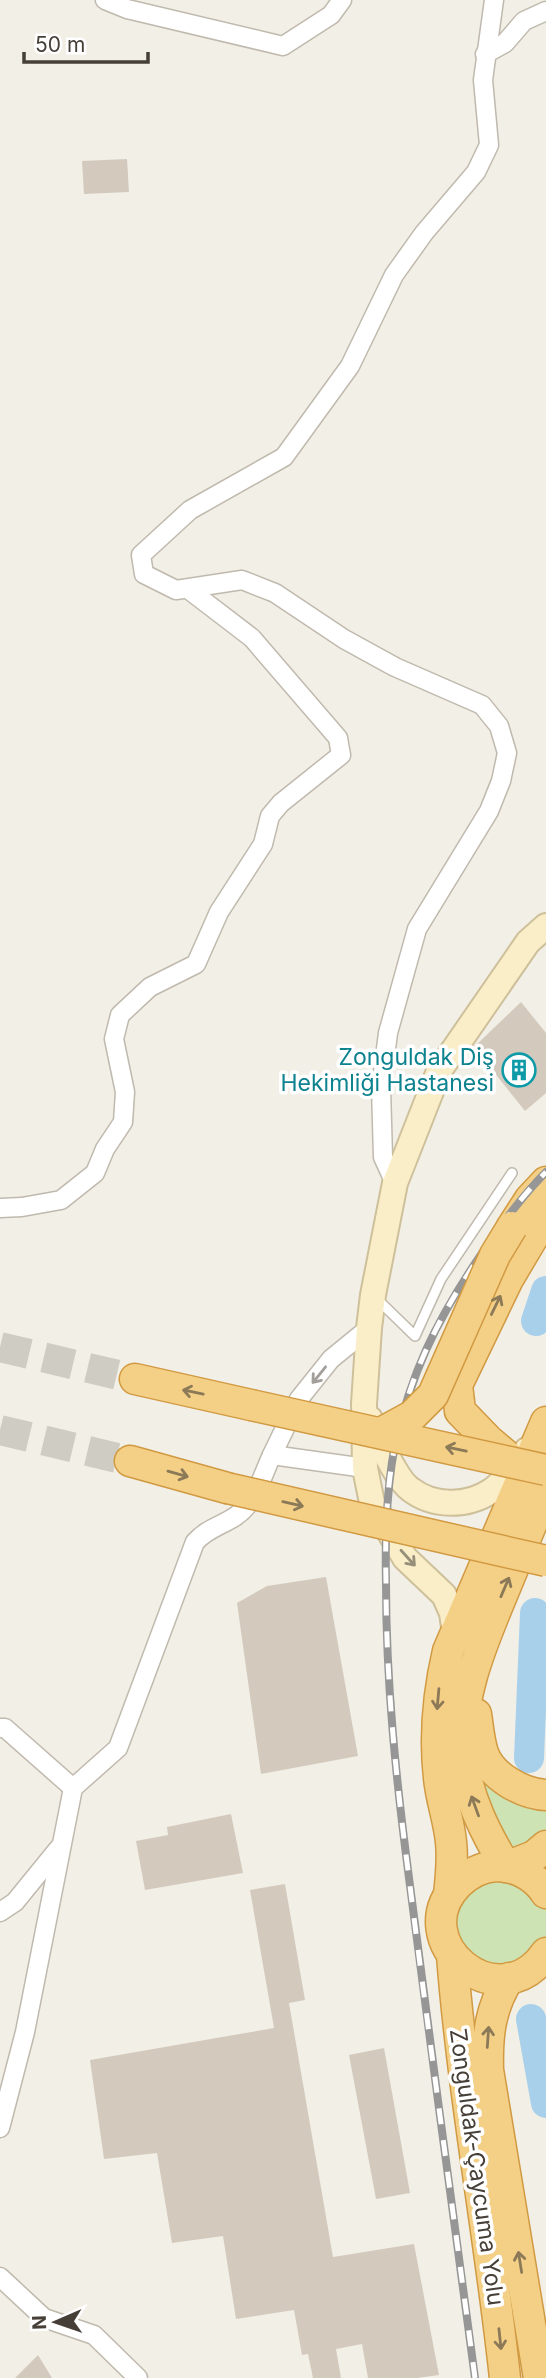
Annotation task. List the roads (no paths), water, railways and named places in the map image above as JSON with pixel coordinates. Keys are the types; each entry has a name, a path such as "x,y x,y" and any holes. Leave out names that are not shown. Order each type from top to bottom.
{"highway":[{"path":"514,1462 460,1411 457,1385 508,1279 532,1221 530,1199 546,1182"},
{"path":"381,1433 412,1416 433,1395 495,1255 532,1221"},
{"path":"135,1379 546,1470"},
{"path":"449,1895 451,1840 439,1781 436,1735 439,1689 448,1651 545,1424"},
{"path":"130,1461 227,1488 546,1562"},
{"path":"546,1489 480,1647 466,1707 463,1756 468,1786 480,1818 506,1867 527,1874 536,1880 546,1893"},
{"path":"471,1677 478,1733 484,1756 497,1773 517,1787 546,1795"},
{"path":"449,1895 473,1872 484,1868 506,1867 534,1856 546,1846"},
{"name":"Zonguldak-Çaycuma Yolu","path":"449,1895 442,1925 452,1955 457,2018 505,2378"},
{"path":"452,1955 477,1975 487,1978 534,1968"},
{"name":"Zonguldak-Çaycuma Yolu","path":"534,1968 498,1995 487,2038 488,2070 539,2378"}],"main road":[{"path":"455,1634 452,1613 444,1595 405,1558 372,1503 365,1468 364,1404 373,1296 395,1183 439,1071 528,942 546,926"},
{"path":"364,1404 379,1441 408,1488 428,1499 447,1504 467,1501 490,1492 503,1480 545,1424"}],"street":[{"path":"106,0 127,9 283,46 331,15 342,0"},
{"path":"395,1183 383,1157 381,1088 388,1034 417,929 489,811 501,781 507,753 499,726 482,705 395,667 344,639 275,593 242,580 176,590 145,574 141,555 190,510 284,457 350,366 394,275 424,233 476,172 489,145 483,80 494,0"},
{"path":"485,54 505,43 524,22 546,11"},
{"path":"0,1208 61,1200 95,1172 104,1149 123,1122 125,1092 114,1039 120,1015 150,988 196,964 219,912 263,844 270,816 281,803 341,755 338,738 252,638 188,589"},
{"path":"0,2128 25,2032 74,1788 118,1748 195,1542 206,1531 224,1523 251,1503 299,1399 331,1359 369,1328"},
{"path":"272,1455 365,1468"},
{"path":"0,1728 5,1728 14,1735 74,1788"},
{"path":"0,1912 15,1902 61,1845"},
{"path":"0,2277 44,2318 94,2335 138,2378"}],"lane":[{"path":"373,1296 415,1336 441,1279 512,1173"}],"waterway":[{"path":"536,1321 546,1291"},
{"path":"529,1758 535,1613"},
{"path":"531,2019 546,2103"}],"tunnel":[{"path":"0,1347 135,1379"},
{"path":"0,1430 130,1461"}],"railway":[{"path":"475,2378 396,1767 388,1657 387,1514 395,1445 401,1419 426,1349 484,1250 546,1172"}],"place":[{"name":"Zonguldak Diş Hekimliği Hastanesi","path":"519,1070"}]}
